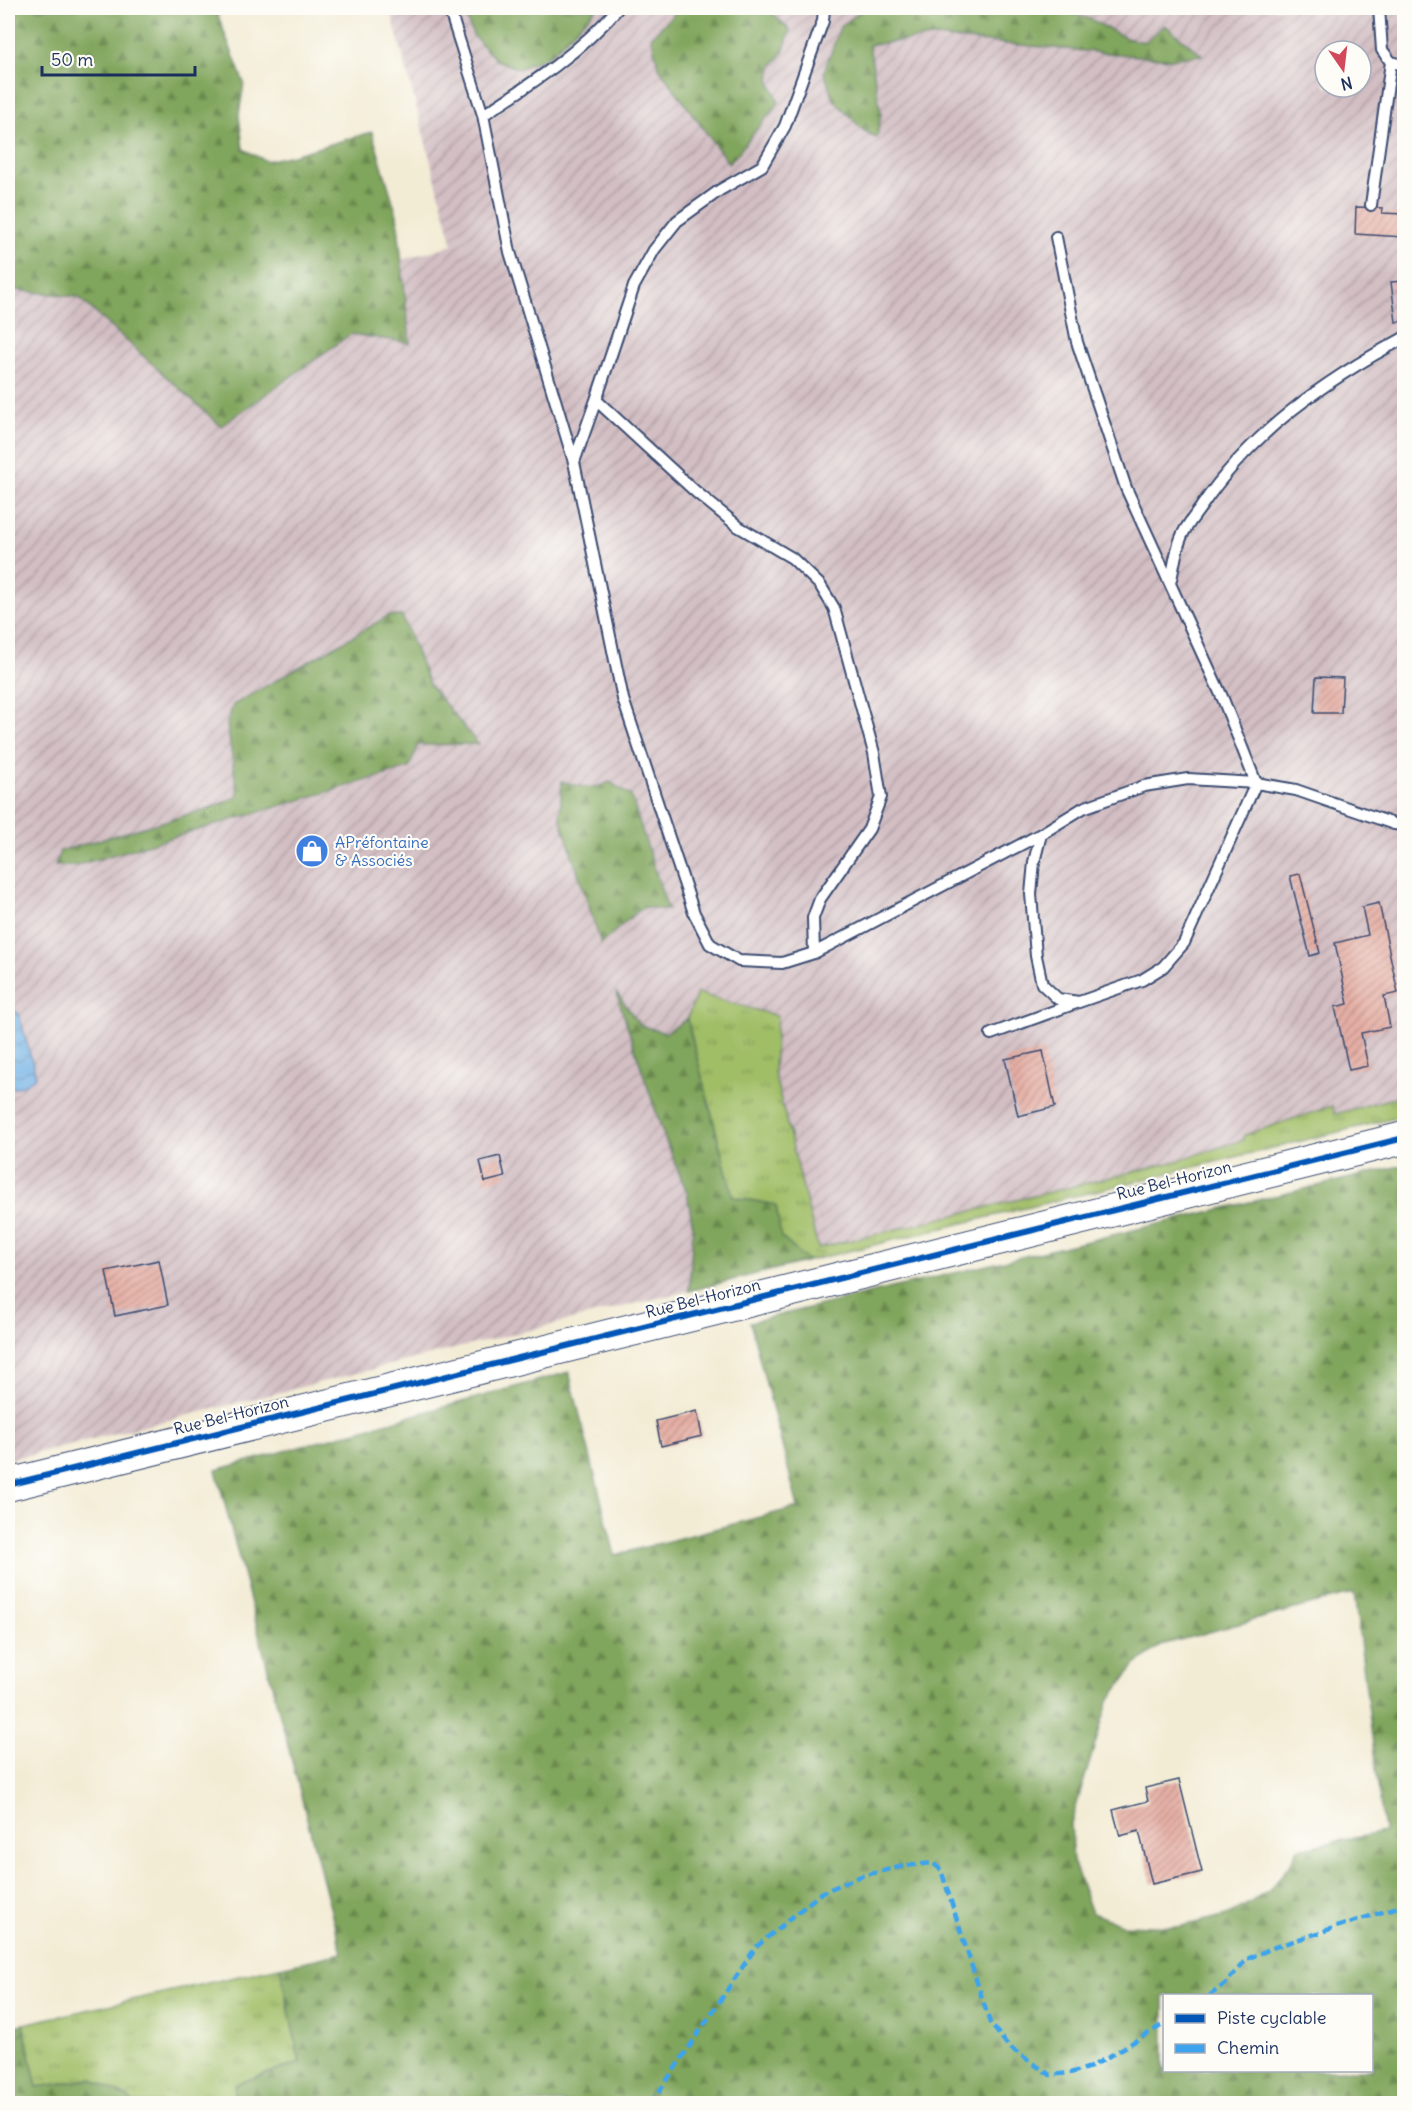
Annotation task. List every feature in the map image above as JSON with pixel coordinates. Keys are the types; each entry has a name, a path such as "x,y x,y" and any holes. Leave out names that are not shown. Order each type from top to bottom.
{"street":[{"name":"Rue Bel-Horizon","path":"8,1485 1404,1138"}],"lane":[{"path":"449,8 483,115 510,252 574,462 623,699 694,913 710,944 739,961 782,963 814,954 1041,834 1083,808 1144,786 1188,779 1256,783 1296,790 1394,824 1404,825"},
{"path":"483,115 538,80 598,31 618,8"},
{"path":"574,462 634,286 654,250 678,221 720,190 762,166 785,126 822,21 824,8"},
{"path":"1379,8 1382,50 1391,62 1404,65"},
{"path":"1371,205 1391,62"},
{"path":"991,1034 1142,980 1163,967 1184,943 1256,783 1223,699 1126,488 1077,342 1056,237"},
{"path":"1170,583 1181,537 1213,489 1259,437 1293,409 1364,360 1404,338"},
{"path":"596,400 696,492 739,527 792,558 820,585 834,608 874,753 881,796 869,830 820,899 813,918 814,954"},
{"path":"1041,834 1034,862 1031,894 1036,956 1042,984 1058,999 1079,1002"}],"shaded area":[{"path":"390,8 1404,8 1404,1116 8,1460 8,302 16,290 78,297 221,426 351,334 410,343 401,260 453,245"}],"green space":[{"path":"8,8 215,8 244,83 239,115 243,149 266,161 372,132 397,215 410,343 351,334 221,426 78,297 16,290 8,302"},
{"path":"463,8 503,8 514,11 519,8 597,8 550,55 519,69 496,60 473,35"},
{"path":"680,8 767,8 790,30 783,53 773,64 769,80 779,102 729,164 659,68 651,37"},
{"path":"865,8 1054,8 1090,19 1126,38 1145,42 1165,25 1202,55 1171,59 934,37 869,45 881,114 877,138 864,131 833,99 824,72 840,27"},
{"path":"388,616 402,616 429,684 478,744 418,745 409,768 75,866 55,866 60,851 214,807 238,796 227,724 233,705"},
{"path":"562,781 586,787 610,782 631,796 668,910 645,907 601,944 560,817"},
{"path":"616,992 640,1025 665,1033 687,1019 733,1197 776,1205 781,1237 808,1261 689,1291 693,1228 687,1192 665,1139"},
{"path":"697,993 777,1016 774,1072 818,1248 1169,1163 1243,1140 1244,1135 1332,1106 1335,1114 1404,1095 1404,1116 808,1261 780,1237 776,1205 733,1197 687,1019"},
{"path":"1404,1165 1404,2103 234,2103 235,2084 300,2063 280,1967 342,1953 216,1470 569,1372 615,1555 798,1507 750,1322","holes":["1354,1593 1384,1832 1298,1849 1291,1863 1269,1891 1231,1914 1179,1927 1124,1925 1092,1913 1073,1861 1071,1823 1108,1702 1134,1666 1161,1645"]},
{"path":"280,1967 300,2063 235,2084 234,2103 133,2103 128,2097 92,2079 37,2087 23,2024"},
{"path":"23,2024 37,2087 92,2079 128,2097 133,2103 8,2103 8,2029"}],"water":[{"path":"8,1005 19,1014 36,1076 24,1085 8,1089"}],"building":[{"path":"1356,207 1383,208 1382,213 1404,214 1404,237 1355,234"},
{"path":"1404,281 1404,321 1396,322 1391,282"},
{"path":"1316,677 1343,678 1341,713 1314,713"},
{"path":"1300,874 1320,953 1310,956 1290,876"},
{"path":"1379,903 1398,993 1384,996 1390,1027 1361,1033 1368,1066 1349,1070 1335,1007 1348,1004 1335,943 1368,935 1362,907"},
{"path":"1043,1051 1055,1107 1018,1116 1005,1059"},
{"path":"500,1156 505,1177 485,1182 480,1161"},
{"path":"159,1260 168,1305 115,1316 106,1271"},
{"path":"697,1411 702,1436 661,1446 656,1421"},
{"path":"1179,1780 1202,1872 1152,1884 1139,1831 1120,1836 1113,1810 1148,1801 1145,1788"}],"marked path":[{"path":"651,2104 756,1947 821,1893 861,1876 904,1866 933,1863 941,1870 990,2023 1009,2047 1050,2075 1070,2073 1091,2067 1163,2025"},
{"path":"1212,1994 1225,1984 1247,1959 1275,1947 1404,1905"}],"cycle path":[{"path":"8,1485 1404,1138"}],"place":[{"name":"APréfontaine & Associés","path":"312,851"}]}
